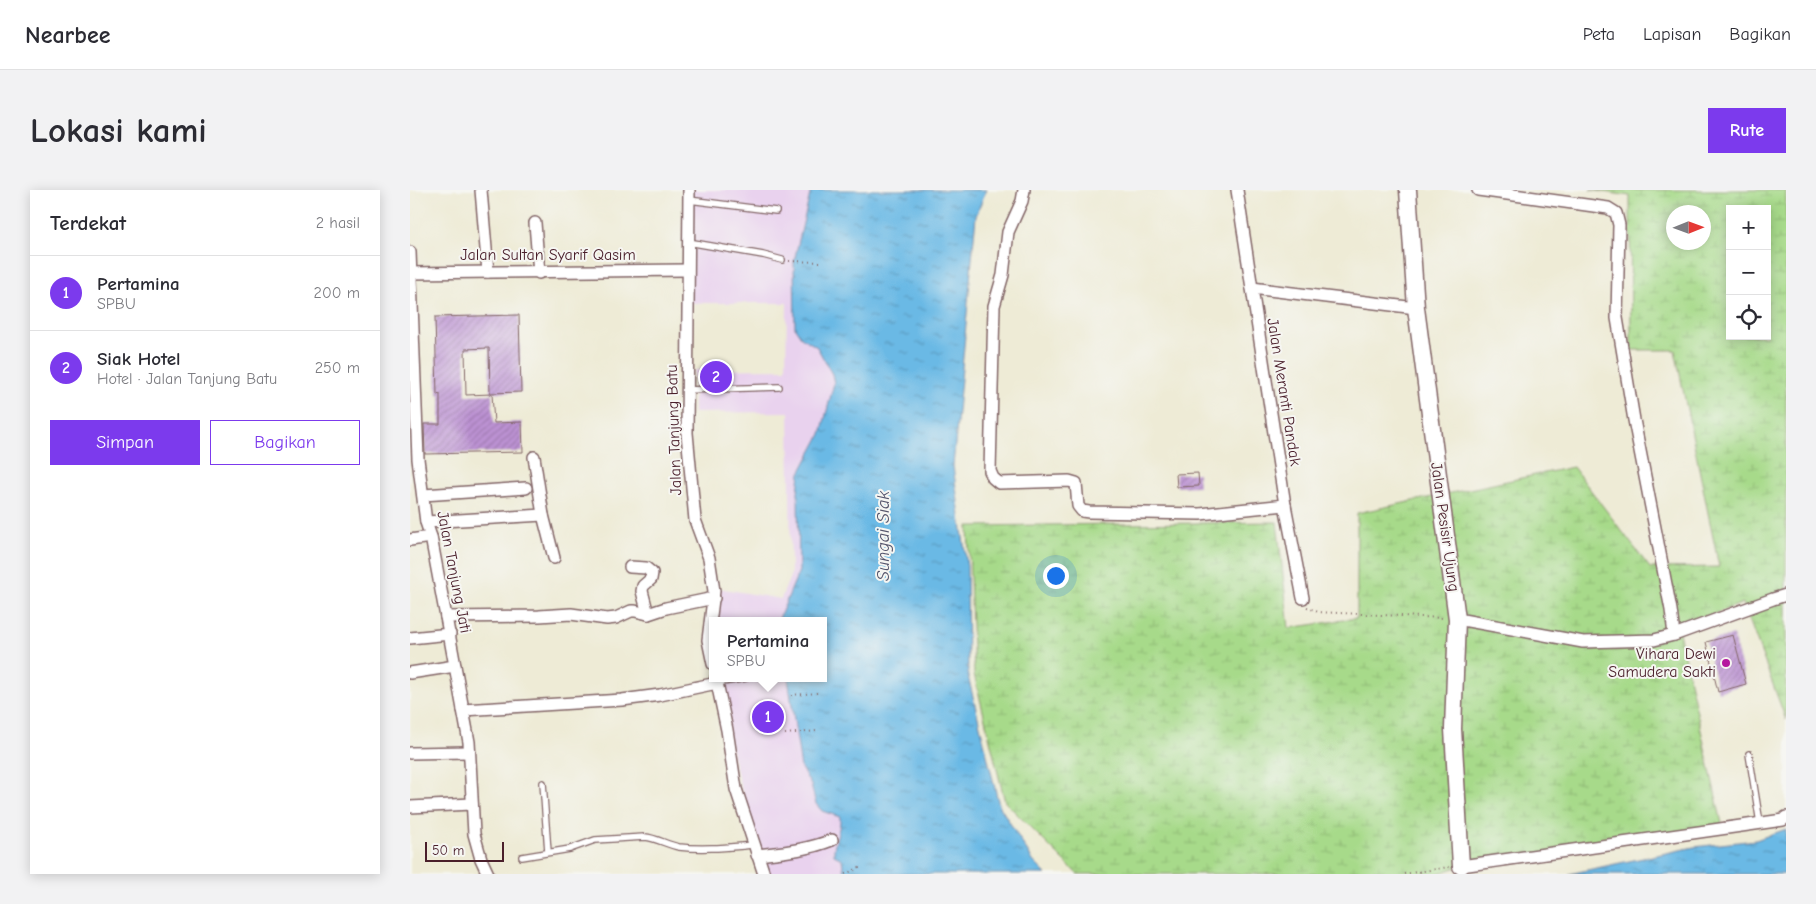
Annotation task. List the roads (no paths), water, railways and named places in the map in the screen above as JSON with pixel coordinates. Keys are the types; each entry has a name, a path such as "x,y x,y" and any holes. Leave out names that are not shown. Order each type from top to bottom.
{"street":[{"path":"481,190 488,272"},
{"path":"1024,190 1022,201 1008,232 1003,275 994,306 990,472 993,478 999,483 1070,480 1076,483 1078,506 1082,511 1089,512 1200,514 1285,505"},
{"name":"Jalan Meranti Pandak","path":"1237,190 1285,505 1303,598"},
{"name":"Jalan Pesisir Ujung","path":"1408,190 1416,308 1457,619 1452,729 1461,866"},
{"path":"1478,190 1608,208 1616,213 1619,225 1617,318 1674,635"},
{"name":"Jalan Tanjung Batu","path":"689,195 687,433 695,520 709,558 714,598 711,617"},
{"path":"535,223 539,273"},
{"name":"Jalan Tanjung Jati","path":"410,252 415,468 423,495 426,522 431,538 450,634 463,710 469,752 474,834 481,859 488,874"},
{"name":"Jalan Sultan Syarif Qasim","path":"411,273 687,270"},
{"path":"1252,288 1416,308"},
{"path":"534,457 543,515 554,558"},
{"path":"423,495 526,488"},
{"path":"426,522 543,515"},
{"path":"410,540 431,538"},
{"path":"630,568 646,568 652,573 651,580 643,586 642,591 648,614"},
{"path":"1457,619 1583,642 1654,640 1674,635 1773,598 1786,595"},
{"path":"446,617 571,614 607,619 636,611 648,614 666,608 714,598"},
{"name":"Jalan Tanjung Batu","path":"709,627 709,645"},
{"path":"410,638 450,634"},
{"path":"410,673 455,666"},
{"path":"463,710 622,700 660,695 712,682"},
{"path":"716,682 727,730 736,789 764,874"},
{"path":"410,753 469,752"},
{"path":"410,807 472,804"},
{"path":"1461,866 1783,820 1786,817"},
{"path":"755,850 796,850 832,840"}],"lane":[{"path":"689,195 776,211"},
{"path":"688,242 782,260"},
{"path":"687,390 780,387"},
{"path":"1749,754 1760,822"},
{"path":"543,783 548,852"},
{"path":"522,857 570,849 595,840 645,838 653,838 676,846 692,848 755,850"}],"water":[{"name":"Sungai Siak","path":"811,190 986,190 976,216 953,466 967,566 968,676 999,805 1033,861 1046,874 844,874 842,859 834,855 840,817 822,811 816,804 811,785 801,768 789,682 827,682 827,617 780,617 799,571 798,492 800,473 821,434 834,383 832,374 817,347 801,337 795,328 794,261"},
{"path":"1786,829 1786,874 1569,874 1694,847 1756,840"}],"place":[{"name":"Siak Hotel","path":"716,377"},
{"name":"Vihara Dewi Samudera Sakti","path":"1726,663"},
{"name":"Pertamina","path":"768,717"}]}
